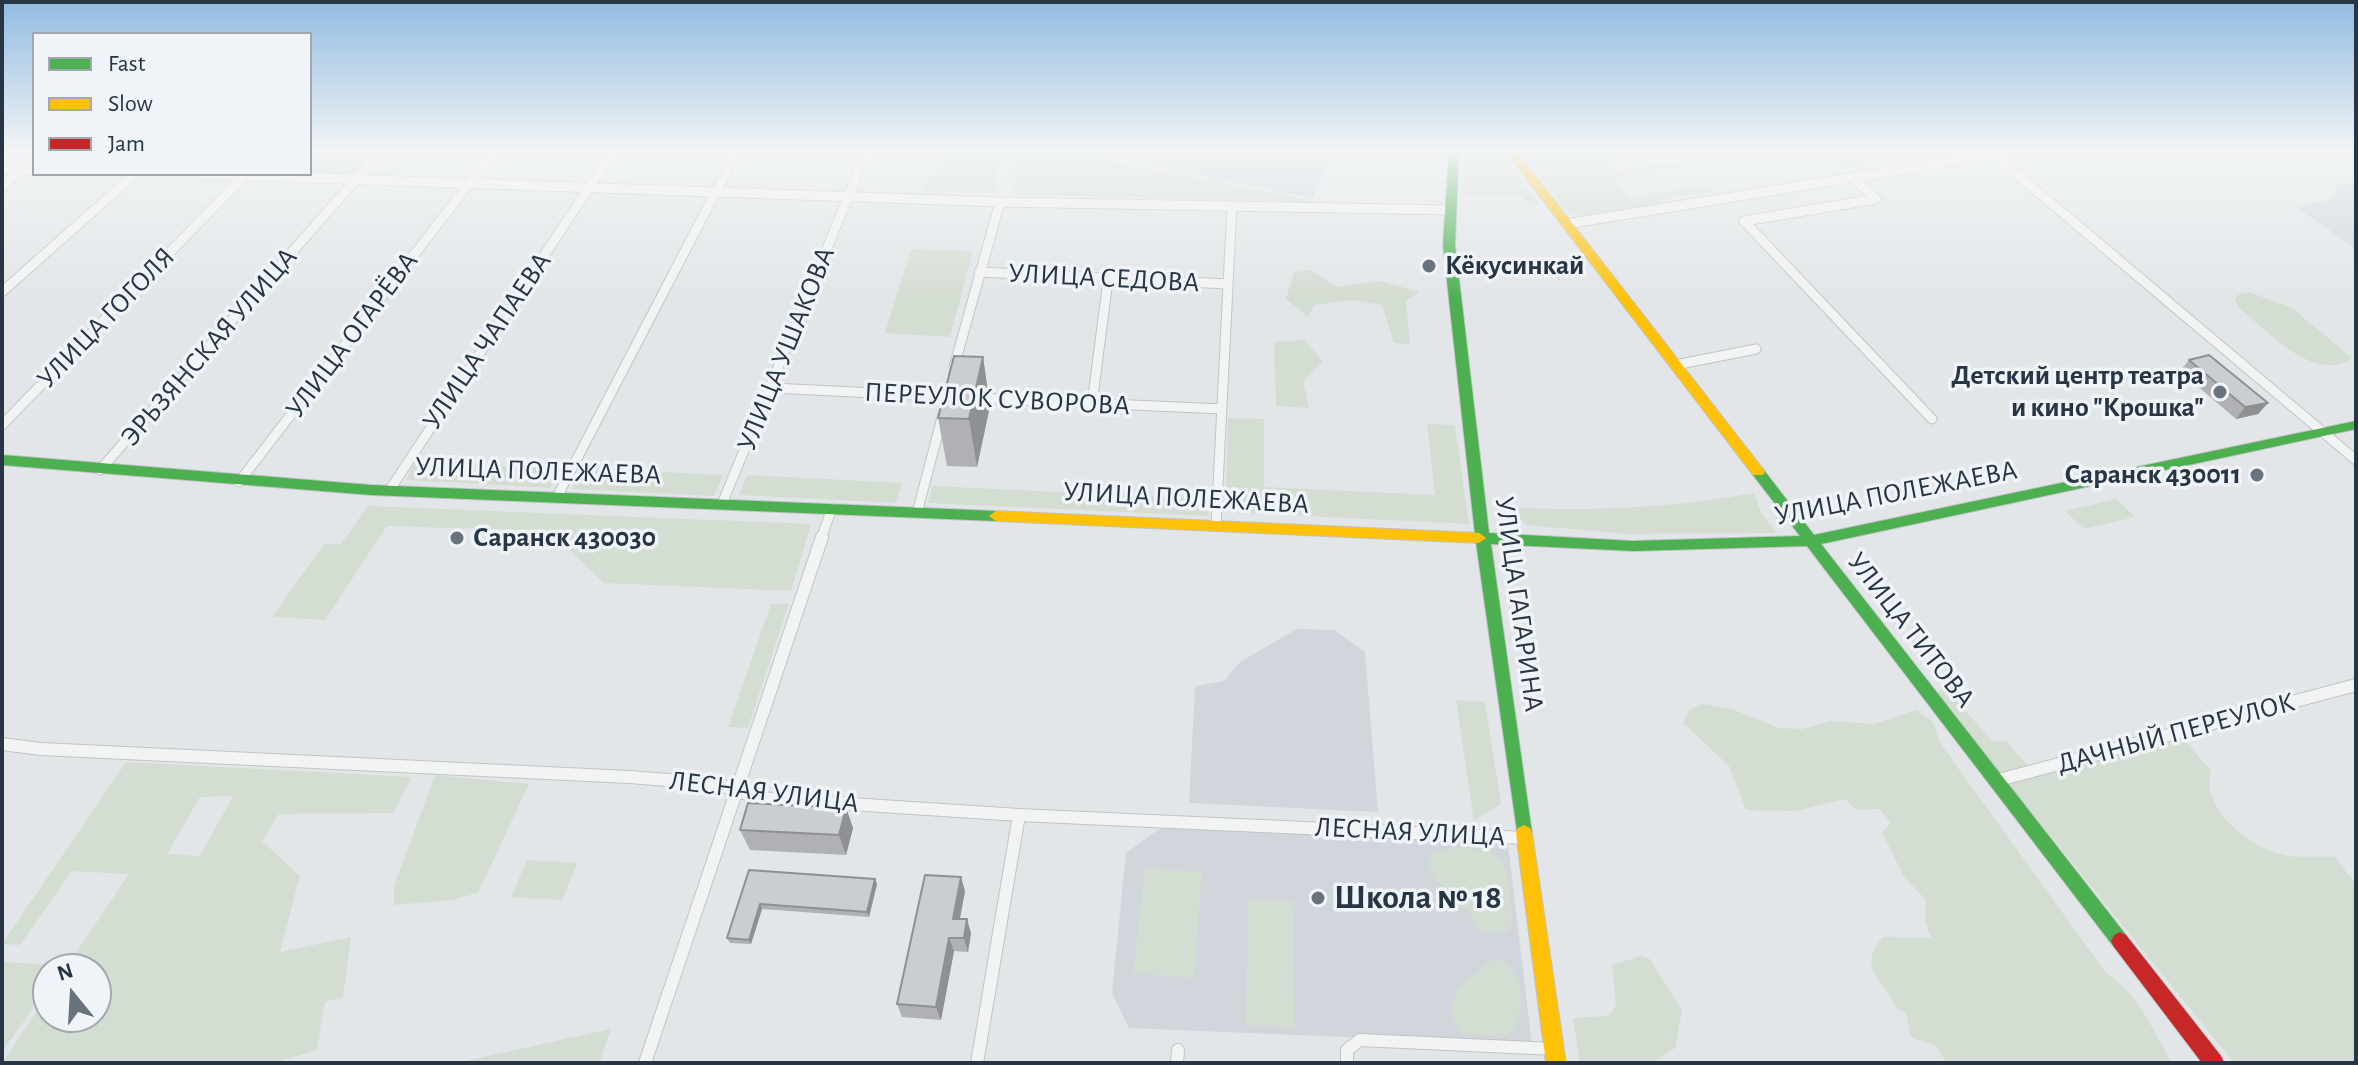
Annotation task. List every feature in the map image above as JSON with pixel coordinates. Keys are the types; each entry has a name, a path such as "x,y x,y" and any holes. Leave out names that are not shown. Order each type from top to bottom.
{"main road":[{"name":"УЛИЦА ГАГАРИНА","path":"1451,201 1449,245 1483,538 1555,1056"},
{"name":"УЛИЦА ТИТОВА","path":"1548,201 2214,1063"},
{"name":"УЛИЦА ПОЛЕЖАЕВА","path":"2,460 239,482 389,491 832,508 1633,546 1810,541 2356,425"}],"street":[{"path":"2,292 105,201"},
{"name":"УЛИЦА ГОГОЛЯ","path":"2,425 220,201"},
{"name":"ЭРЬЗЯНСКАЯ УЛИЦА","path":"100,470 337,201"},
{"name":"УЛИЦА ОГАРЁВА","path":"239,482 455,201"},
{"name":"УЛИЦА ЧАПАЕВА","path":"389,491 581,201"},
{"path":"557,497 712,201"},
{"name":"УЛИЦА УШАКОВА","path":"722,504 772,388 845,201"},
{"path":"960,201 1450,210"},
{"path":"1566,224 1711,201"},
{"path":"1866,201 1744,221 1932,419"},
{"path":"2048,201 2356,460"},
{"path":"917,513 1000,202"},
{"path":"1216,525 1232,206"},
{"name":"УЛИЦА СЕДОВА","path":"979,272 1228,284"},
{"path":"1092,404 1108,280"},
{"path":"1675,365 1756,349"},
{"name":"ПЕРЕУЛОК СУВОРОВА","path":"772,388 1222,409"},
{"path":"645,1063 832,508"},
{"name":"ДАЧНЫЙ ПЕРЕУЛОК","path":"1995,781 2356,685"},
{"name":"ЛЕСНАЯ УЛИЦА","path":"2,744 41,749 630,777 717,784 759,798 1019,815 1525,838"},
{"path":"977,1063 1019,815"},
{"path":"1347,1063 1347,1050 1360,1040 1555,1056"}],"shaded area":[{"path":"1558,201 1664,201 1657,205 1576,216 1568,213"},
{"path":"2324,201 2356,201 2356,249 2297,208"},
{"path":"911,249 973,251 950,337 885,333"},
{"path":"1311,270 1337,287 1380,281 1420,292 1406,300 1410,344 1394,343 1382,305 1353,300 1314,305 1308,317 1286,299 1294,272"},
{"path":"2249,292 2292,308 2352,358 2337,364 2322,365 2291,351 2239,308 2235,300 2239,294"},
{"path":"1304,340 1323,361 1303,381 1309,408 1276,406 1274,342"},
{"path":"1228,418 1264,419 1264,487 1435,495 1427,424 1455,425 1469,524 1225,512"},
{"path":"415,462 562,469 550,488 406,480"},
{"path":"585,468 723,475 714,496 572,489"},
{"path":"747,475 902,483 896,503 739,495"},
{"path":"932,486 1210,499 1208,516 928,503"},
{"path":"1754,493 1761,513 1777,533 1628,534 1526,525 1507,507 1631,508"},
{"path":"2116,499 2135,517 2084,529 2065,511"},
{"path":"368,506 811,524 791,591 604,583 550,531 387,526 325,620 272,617 324,544 341,544"},
{"path":"771,604 789,604 748,728 728,727"},
{"path":"1297,629 1334,630 1365,652 1378,812 1189,803 1195,686 1224,681 1240,662"},
{"path":"1940,690 1948,691 1993,742 2006,741 2030,768 2174,727 2211,771 2213,799 2220,812 2242,834 2283,855 2335,857 2356,885 2356,1063 2234,1063 1941,701 1937,694"},
{"path":"1456,700 1485,702 1501,804 1474,821"},
{"path":"1701,704 1732,709 1779,728 1802,729 1831,721 1874,724 1916,710 1933,722 1940,743 2106,973 2137,1002 2172,1063 1946,1062 1936,1046 1911,1037 1906,1013 1897,1009 1872,966 1875,948 1883,937 1931,938 1925,921 1926,900 1904,877 1882,832 1891,823 1880,809 1856,810 1845,799 1795,811 1746,810 1729,766 1683,723 1688,711"},
{"path":"126,762 412,777 393,813 279,814 262,841 300,876 280,952 351,937 343,997 325,1002 317,1050 272,1063 2,1063 32,1018 32,1033 112,1033 112,953 76,953 129,874 72,871 20,945 2,944","holes":["233,796 200,856 167,854 200,797"]},
{"path":"435,775 529,784 478,893 452,900 394,905 394,886"},
{"name":"Школа № 18","path":"1163,826 1508,844 1532,1045 1129,1028 1112,993 1126,853"},
{"path":"1455,847 1490,853 1505,866 1513,922 1506,932 1483,934 1458,897 1435,880 1428,861 1434,852"},
{"path":"527,860 577,863 562,900 511,897"},
{"path":"1145,868 1202,872 1194,978 1133,973"},
{"path":"1248,899 1293,901 1295,1028 1246,1025"},
{"path":"1641,956 1650,959 1682,1011 1675,1048 1652,1063 1580,1063 1573,1018 1608,1016 1616,1005 1612,965"},
{"path":"1499,959 1515,973 1521,991 1514,1031 1502,1037 1462,1033 1452,1016 1455,995 1485,965"},
{"path":"2,962 32,963 32,1010 2,1052"},
{"path":"611,1029 599,1063 456,1063"}],"building":[{"path":"2209,355 2268,403 2245,407 2189,360"},
{"path":"954,356 983,357 969,419 938,418"},
{"path":"748,803 846,808 839,835 740,830"},
{"path":"749,870 875,879 867,912 760,904 749,940 727,938"},
{"path":"925,875 961,877 953,919 967,919 964,938 949,938 936,1007 897,1004"}],"traffic: fast":[{"path":"1451,201 1449,245 1486,564 1524,833"},
{"path":"1479,538 1633,546 1810,541 2356,425"},
{"path":"2,460 371,490 996,516"},
{"path":"1758,472 2120,941"}],"traffic: slow":[{"path":"1548,201 1758,472"},
{"path":"996,516 1479,538"},
{"path":"1524,833 1556,1063"}],"traffic: jam":[{"path":"2120,941 2214,1063"}],"place":[{"name":"Кёкусинкай","path":"1429,266"},
{"name":"Детский центр театра и кино \"Крошка\"","path":"2220,392"},
{"name":"Саранск 430011","path":"2257,475"},
{"name":"Саранск 430030","path":"457,538"},
{"name":"Школа № 18","path":"1318,898"}]}
